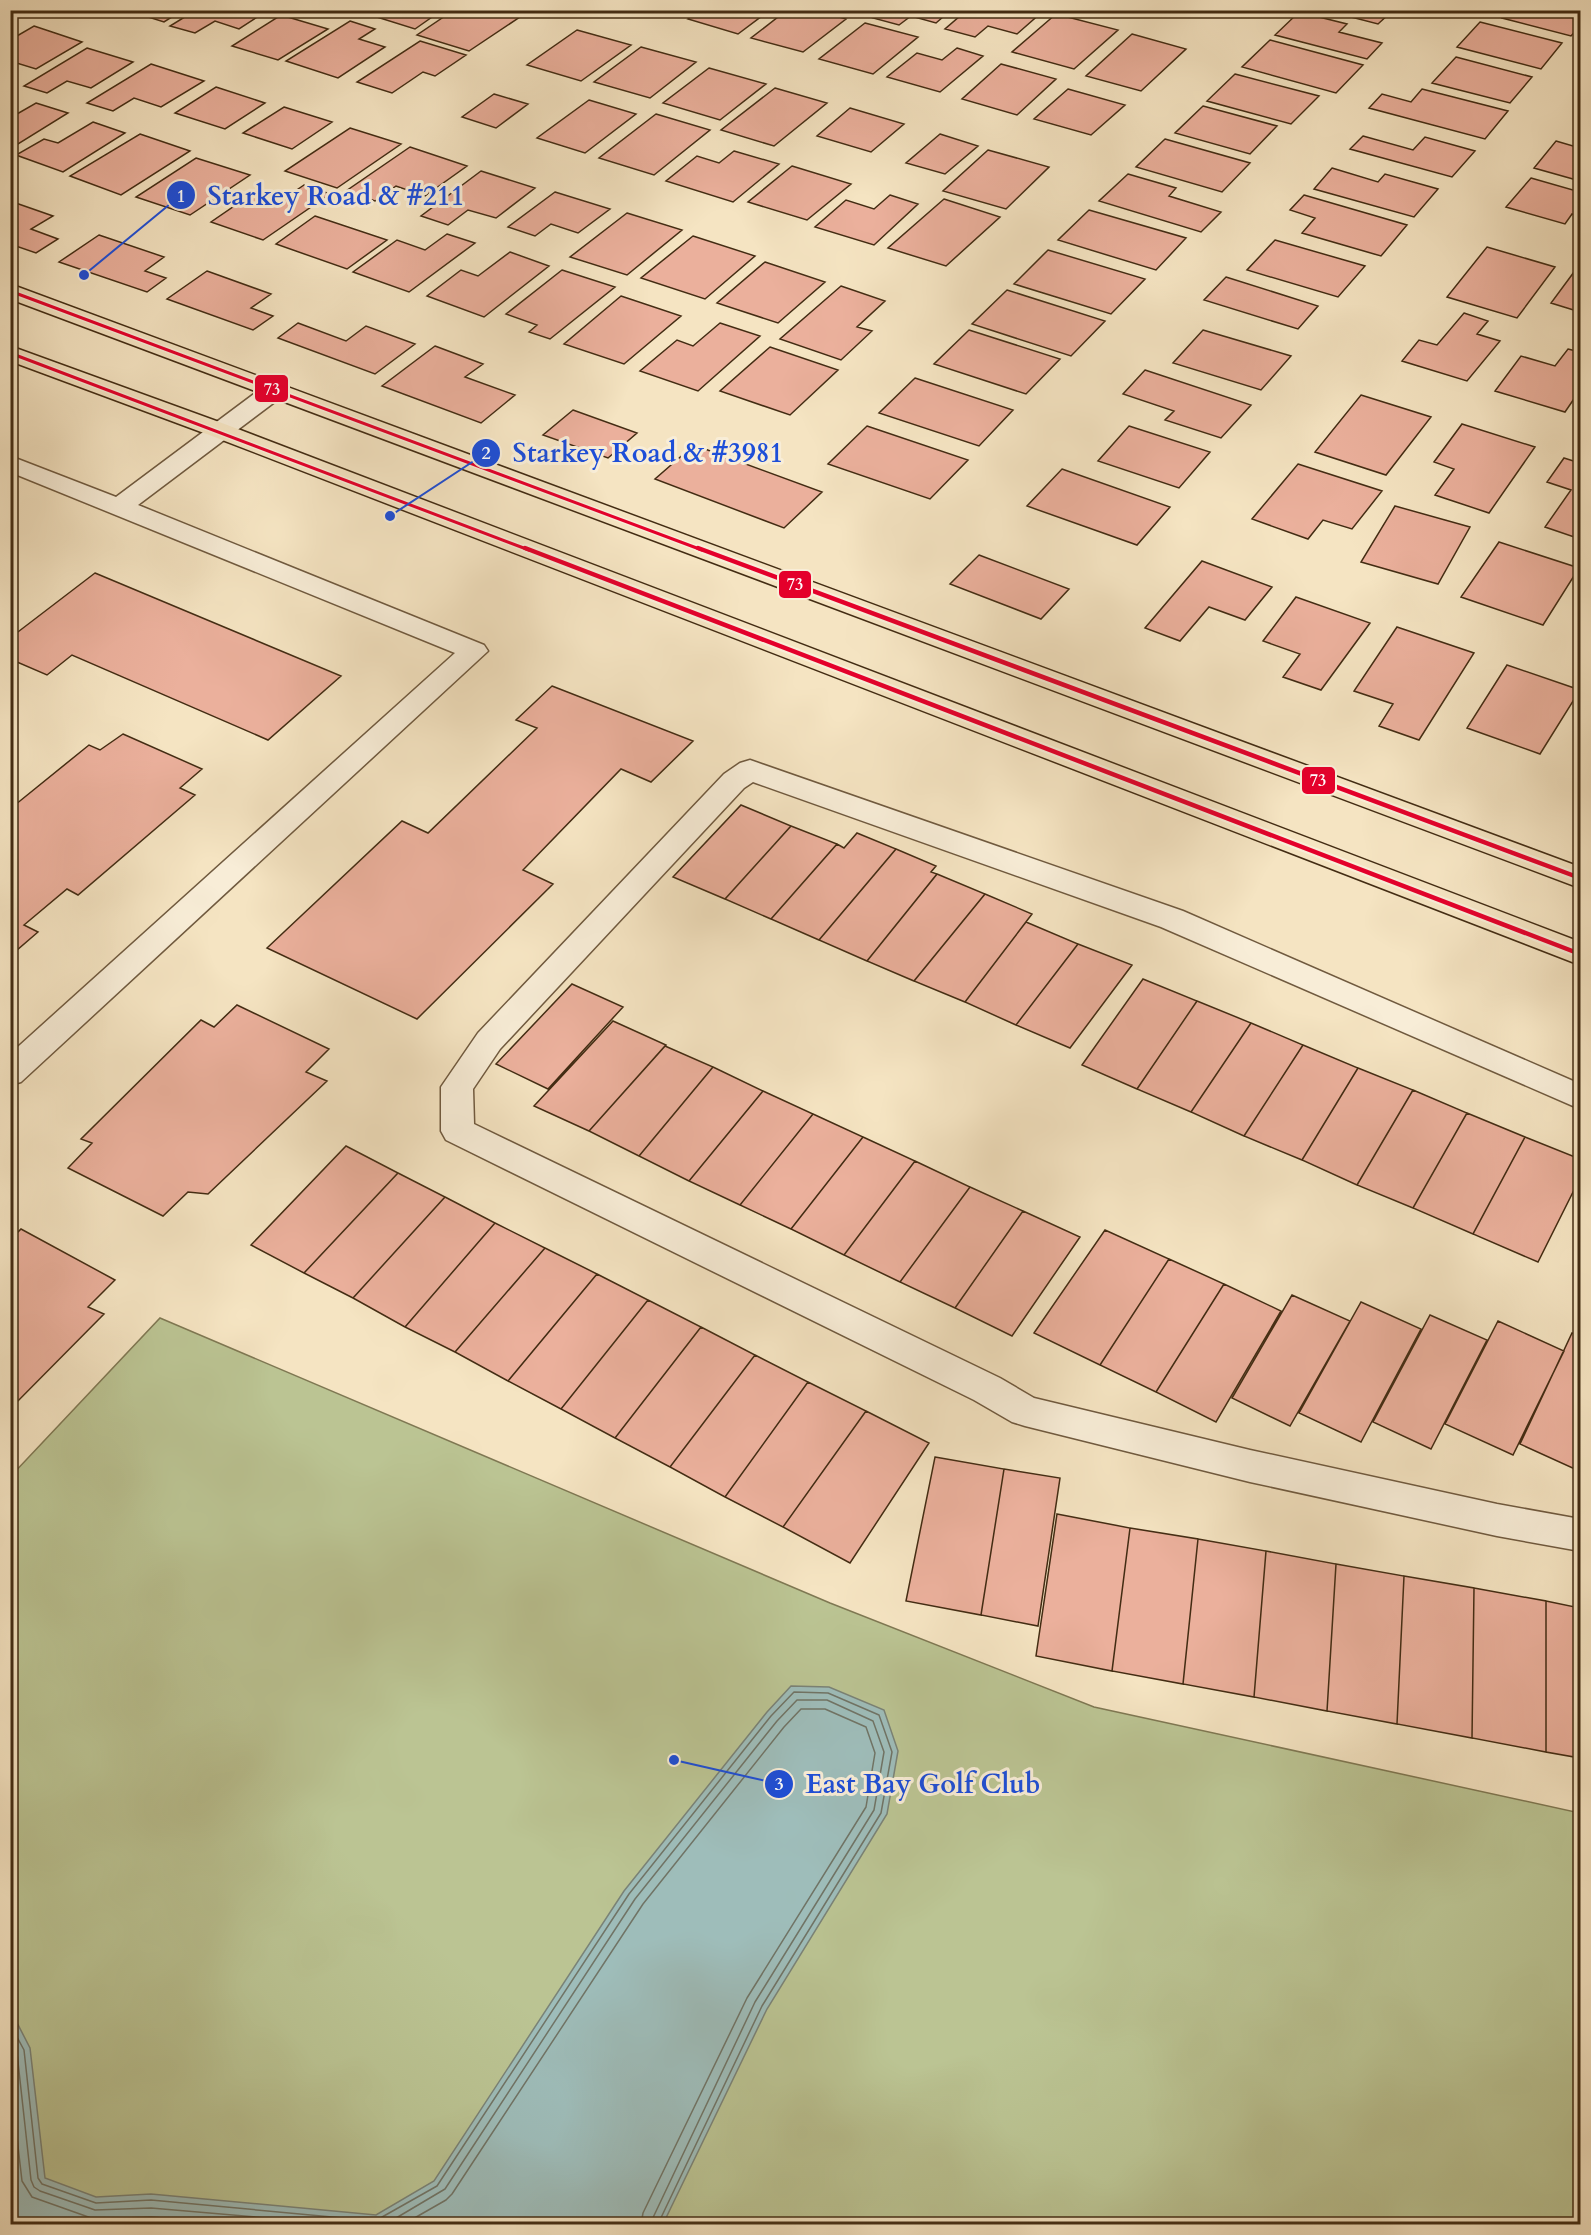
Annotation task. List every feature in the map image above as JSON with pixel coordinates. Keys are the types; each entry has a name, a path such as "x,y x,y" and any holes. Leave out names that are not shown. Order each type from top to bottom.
{"main road":[{"path":"10,291 1581,878"},
{"path":"10,353 221,431 1581,954"}],"lane":[{"path":"119,507 275,390"},
{"path":"10,463 474,651 10,1073"},
{"path":"1581,1097 1172,919 750,770 734,781 489,1041 457,1087 458,1131 987,1389 1025,1411 1250,1467 1581,1536"}],"green space":[{"path":"160,1318 830,1603 1094,1707 1580,1813 1580,2224 11,2224 10,1477"}],"water":[{"path":"791,1686 829,1687 884,1710 898,1751 887,1814 767,2009 663,2224 11,2224 11,2011 30,2048 45,2178 96,2197 151,2194 376,2215 434,2181 624,1891 767,1712"}],"building":[{"path":"126,10 183,10 164,22"},
{"path":"196,10 268,10 239,29 215,21 195,33 170,26"},
{"path":"369,10 442,10 415,29 364,13"},
{"path":"454,10 519,10 526,13 469,51 417,35"},
{"path":"655,10 688,10 678,17"},
{"path":"701,10 770,10 738,34 688,19"},
{"path":"787,10 816,10 846,19 803,52 751,38"},
{"path":"883,10 951,10 936,23 911,16 899,25 873,18"},
{"path":"967,10 1036,10 1042,12 1017,34 988,26 975,37 945,29"},
{"path":"1324,10 1383,10 1390,13 1378,24"},
{"path":"1509,10 1578,10 1580,11 1580,26 1571,36 1502,18"},
{"path":"1299,12 1347,24 1339,32 1382,43 1367,59 1275,35"},
{"path":"1056,14 1118,30 1074,69 1012,52"},
{"path":"281,15 328,29 278,60 232,46"},
{"path":"350,21 375,29 359,39 385,47 338,78 286,61"},
{"path":"1480,22 1562,43 1541,69 1457,47"},
{"path":"865,23 918,37 873,74 819,59"},
{"path":"34,26 82,42 36,69 10,61 10,40"},
{"path":"577,30 631,45 581,81 527,65"},
{"path":"1132,34 1186,49 1141,91 1086,76"},
{"path":"1270,40 1363,65 1336,93 1242,67"},
{"path":"420,41 466,55 435,76 423,72 392,93 357,82"},
{"path":"641,47 696,62 650,98 594,82"},
{"path":"87,48 133,62 91,88 67,81 47,93 24,86"},
{"path":"957,48 983,56 940,92 887,77 917,53 942,60"},
{"path":"1456,57 1532,77 1510,103 1432,83"},
{"path":"151,64 204,81 161,107 134,98 113,111 87,103"},
{"path":"1001,64 1056,79 1017,115 962,99"},
{"path":"709,68 766,84 720,120 663,103"},
{"path":"1235,74 1319,96 1291,124 1207,101"},
{"path":"216,87 265,103 225,129 175,113"},
{"path":"775,88 827,103 774,146 721,130"},
{"path":"1068,89 1125,105 1091,135 1034,119"},
{"path":"1422,89 1508,111 1485,139 1369,108 1382,94 1411,102"},
{"path":"494,94 528,104 496,128 462,117"},
{"path":"589,100 636,114 585,153 537,138"},
{"path":"36,103 68,113 10,149 10,118"},
{"path":"1203,106 1277,126 1250,154 1175,133"},
{"path":"284,107 332,122 292,149 243,133"},
{"path":"850,108 904,124 871,152 817,136"},
{"path":"656,114 710,130 654,175 599,158"},
{"path":"93,122 125,133 63,172 16,155 44,139 58,143"},
{"path":"350,128 401,144 337,188 285,171"},
{"path":"140,134 190,151 121,195 70,176"},
{"path":"940,134 978,146 945,174 906,163"},
{"path":"1363,136 1413,150 1425,137 1475,151 1452,177 1350,149"},
{"path":"1165,139 1250,163 1222,192 1136,167"},
{"path":"1556,141 1580,148 1580,181 1534,168"},
{"path":"410,147 467,166 425,196 396,186 375,201 346,191"},
{"path":"988,150 1049,167 1006,209 943,191"},
{"path":"734,151 779,164 733,202 666,181 697,156 719,163"},
{"path":"196,158 250,175 190,215 136,197"},
{"path":"792,166 851,184 807,220 748,202"},
{"path":"1332,168 1378,182 1385,174 1438,189 1414,217 1314,189"},
{"path":"481,171 535,188 496,218 468,210 448,225 421,216"},
{"path":"1128,174 1176,188 1169,196 1221,212 1201,232 1099,201"},
{"path":"1531,178 1580,192 1580,217 1572,214 1565,224 1506,207"},
{"path":"304,185 330,194 263,240 211,222 256,191 282,200"},
{"path":"555,192 610,209 578,233 551,224 535,236 508,227"},
{"path":"890,195 918,204 874,245 815,227 846,200 874,209"},
{"path":"1304,195 1407,225 1381,256 1302,233 1315,218 1290,210"},
{"path":"944,199 1000,217 946,266 888,248"},
{"path":"10,201 53,216 31,229 58,239 36,253 10,244"},
{"path":"1089,210 1186,238 1156,270 1058,240"},
{"path":"627,213 682,230 627,275 570,257"},
{"path":"315,216 387,240 347,269 276,244"},
{"path":"447,234 475,243 409,292 353,272 397,240 425,250"},
{"path":"99,235 164,257 145,271 166,278 147,292 59,262"},
{"path":"693,236 755,256 705,299 641,278"},
{"path":"1275,240 1365,266 1338,297 1247,270"},
{"path":"1487,247 1555,267 1517,318 1447,297"},
{"path":"1048,250 1145,279 1111,314 1014,284"},
{"path":"510,252 549,266 484,317 427,296 461,270 478,276"},
{"path":"765,262 825,282 778,323 717,303"},
{"path":"562,270 615,287 550,339 529,332 537,325 506,314"},
{"path":"207,271 271,294 251,308 273,316 253,330 167,299"},
{"path":"1574,272 1580,274 1580,312 1551,303"},
{"path":"1226,277 1318,306 1298,329 1204,300"},
{"path":"841,286 885,301 857,327 872,331 841,360 780,339"},
{"path":"1007,290 1105,321 1071,356 972,324"},
{"path":"621,296 681,316 624,364 564,344"},
{"path":"1464,313 1488,321 1477,334 1500,341 1467,381 1402,361 1419,340 1437,345"},
{"path":"298,323 346,341 366,326 415,344 375,374 278,338"},
{"path":"720,323 760,336 698,391 640,371 677,340 693,346"},
{"path":"969,330 1060,359 1026,394 934,364"},
{"path":"1203,330 1291,356 1261,390 1173,363"},
{"path":"435,346 483,364 465,377 515,395 481,423 382,386"},
{"path":"770,347 838,370 790,415 720,391"},
{"path":"1568,349 1580,352 1580,390 1565,412 1495,391 1521,356 1555,366"},
{"path":"1145,370 1251,405 1221,438 1165,420 1174,411 1123,394"},
{"path":"915,378 1013,410 979,446 879,413"},
{"path":"1361,395 1431,417 1386,475 1315,452"},
{"path":"573,410 637,433 608,458 543,435"},
{"path":"1462,424 1535,447 1489,513 1435,495 1454,469 1434,462"},
{"path":"867,426 968,460 930,499 828,464"},
{"path":"1129,426 1210,452 1179,488 1098,461"},
{"path":"694,445 822,492 784,528 655,479"},
{"path":"1564,458 1580,463 1580,539 1545,527 1571,490 1547,482"},
{"path":"1298,464 1382,491 1352,529 1323,520 1308,539 1252,519"},
{"path":"1062,469 1170,507 1137,545 1027,506"},
{"path":"1395,506 1470,527 1438,584 1361,562"},
{"path":"1499,542 1579,568 1543,625 1461,597"},
{"path":"979,555 1069,589 1041,619 950,584"},
{"path":"1202,561 1272,587 1245,620 1209,607 1180,641 1145,628"},
{"path":"95,573 341,676 268,740 72,655 47,675 10,659 10,638"},
{"path":"1296,597 1370,623 1321,690 1283,677 1300,654 1263,641"},
{"path":"1397,627 1474,653 1419,740 1379,726 1393,704 1354,691"},
{"path":"1507,665 1580,690 1540,754 1467,728"},
{"path":"552,686 693,741 651,782 621,769 523,870 553,884 417,1019 267,948 402,821 428,833 537,728 516,720"},
{"path":"123,734 202,769 180,788 195,795 78,895 67,889 24,925 38,932 10,956 10,809 89,745 100,750"},
{"path":"741,805 791,826 725,899 673,877"},
{"path":"791,826 837,844 771,919 725,899"},
{"path":"857,833 896,849 819,940 771,919 837,844 844,848"},
{"path":"896,849 936,866 931,872 937,874 867,961 819,940"},
{"path":"937,874 985,894 914,981 867,961"},
{"path":"985,894 1032,914 965,1002 914,981"},
{"path":"1026,922 1078,944 1016,1025 965,1002"},
{"path":"1078,944 1132,965 1070,1048 1016,1025"},
{"path":"1143,979 1197,1001 1137,1089 1082,1065"},
{"path":"572,984 623,1007 548,1089 496,1064"},
{"path":"1197,1001 1251,1023 1191,1112 1137,1089"},
{"path":"237,1005 329,1049 306,1072 327,1081 208,1194 188,1192 163,1216 68,1168 92,1143 81,1139 201,1020 214,1027"},
{"path":"613,1021 666,1045 589,1131 534,1106"},
{"path":"1251,1023 1303,1045 1244,1136 1191,1112"},
{"path":"1303,1045 1358,1068 1302,1160 1244,1136"},
{"path":"665,1046 713,1067 639,1156 589,1131"},
{"path":"713,1067 763,1091 689,1181 639,1156"},
{"path":"1358,1068 1413,1090 1357,1185 1302,1160"},
{"path":"1413,1090 1467,1113 1413,1208 1357,1185"},
{"path":"763,1091 813,1114 740,1205 689,1181"},
{"path":"1467,1113 1525,1137 1473,1234 1413,1208"},
{"path":"813,1114 863,1137 791,1229 740,1205"},
{"path":"863,1137 915,1161 844,1255 791,1229"},
{"path":"1525,1137 1580,1159 1580,1178 1538,1262 1473,1234"},
{"path":"346,1146 398,1173 304,1273 251,1245"},
{"path":"915,1161 970,1187 900,1282 844,1255"},
{"path":"398,1173 445,1197 353,1298 304,1273"},
{"path":"970,1187 1023,1211 955,1308 900,1282"},
{"path":"445,1197 495,1223 405,1327 353,1298"},
{"path":"1023,1211 1080,1237 1012,1336 955,1308"},
{"path":"495,1223 545,1248 455,1352 405,1327"},
{"path":"21,1229 115,1280 88,1307 104,1314 10,1409 10,1240"},
{"path":"1105,1230 1169,1259 1100,1365 1034,1333"},
{"path":"545,1248 597,1274 508,1381 455,1352"},
{"path":"1169,1259 1224,1284 1156,1392 1100,1365"},
{"path":"597,1274 648,1300 561,1409 508,1381"},
{"path":"1224,1284 1281,1311 1216,1422 1156,1392"},
{"path":"1292,1295 1350,1321 1290,1426 1232,1398"},
{"path":"648,1300 701,1327 615,1438 561,1409"},
{"path":"1361,1302 1421,1329 1361,1442 1299,1413"},
{"path":"1430,1315 1487,1340 1431,1449 1373,1422"},
{"path":"1498,1321 1564,1351 1513,1455 1445,1424"},
{"path":"701,1327 755,1355 670,1467 615,1438"},
{"path":"1572,1333 1580,1336 1580,1462 1577,1470 1520,1444"},
{"path":"755,1355 808,1382 725,1497 670,1467"},
{"path":"808,1382 866,1411 783,1527 725,1497"},
{"path":"866,1411 929,1443 850,1563 783,1527"},
{"path":"935,1457 1004,1469 981,1615 906,1601"},
{"path":"1004,1469 1060,1478 1038,1626 981,1615"},
{"path":"1057,1514 1130,1528 1112,1671 1036,1656"},
{"path":"1130,1528 1198,1539 1183,1684 1112,1671"},
{"path":"1198,1539 1266,1551 1254,1697 1183,1684"},
{"path":"1266,1551 1336,1564 1327,1711 1254,1697"},
{"path":"1336,1564 1404,1576 1397,1724 1327,1711"},
{"path":"1404,1576 1474,1588 1472,1738 1397,1724"},
{"path":"1474,1588 1546,1601 1546,1752 1472,1738"},
{"path":"1546,1601 1580,1608 1580,1758 1546,1752"}],"transit line":[{"name":"73","path":"10,291 1580,878"},
{"name":"73","path":"10,353 221,431 1580,954"}],"place":[{"name":"Starkey Road & #211","path":"84,275"},
{"name":"Starkey Road & #3981","path":"390,516"},
{"name":"East Bay Golf Club","path":"674,1760"}]}
